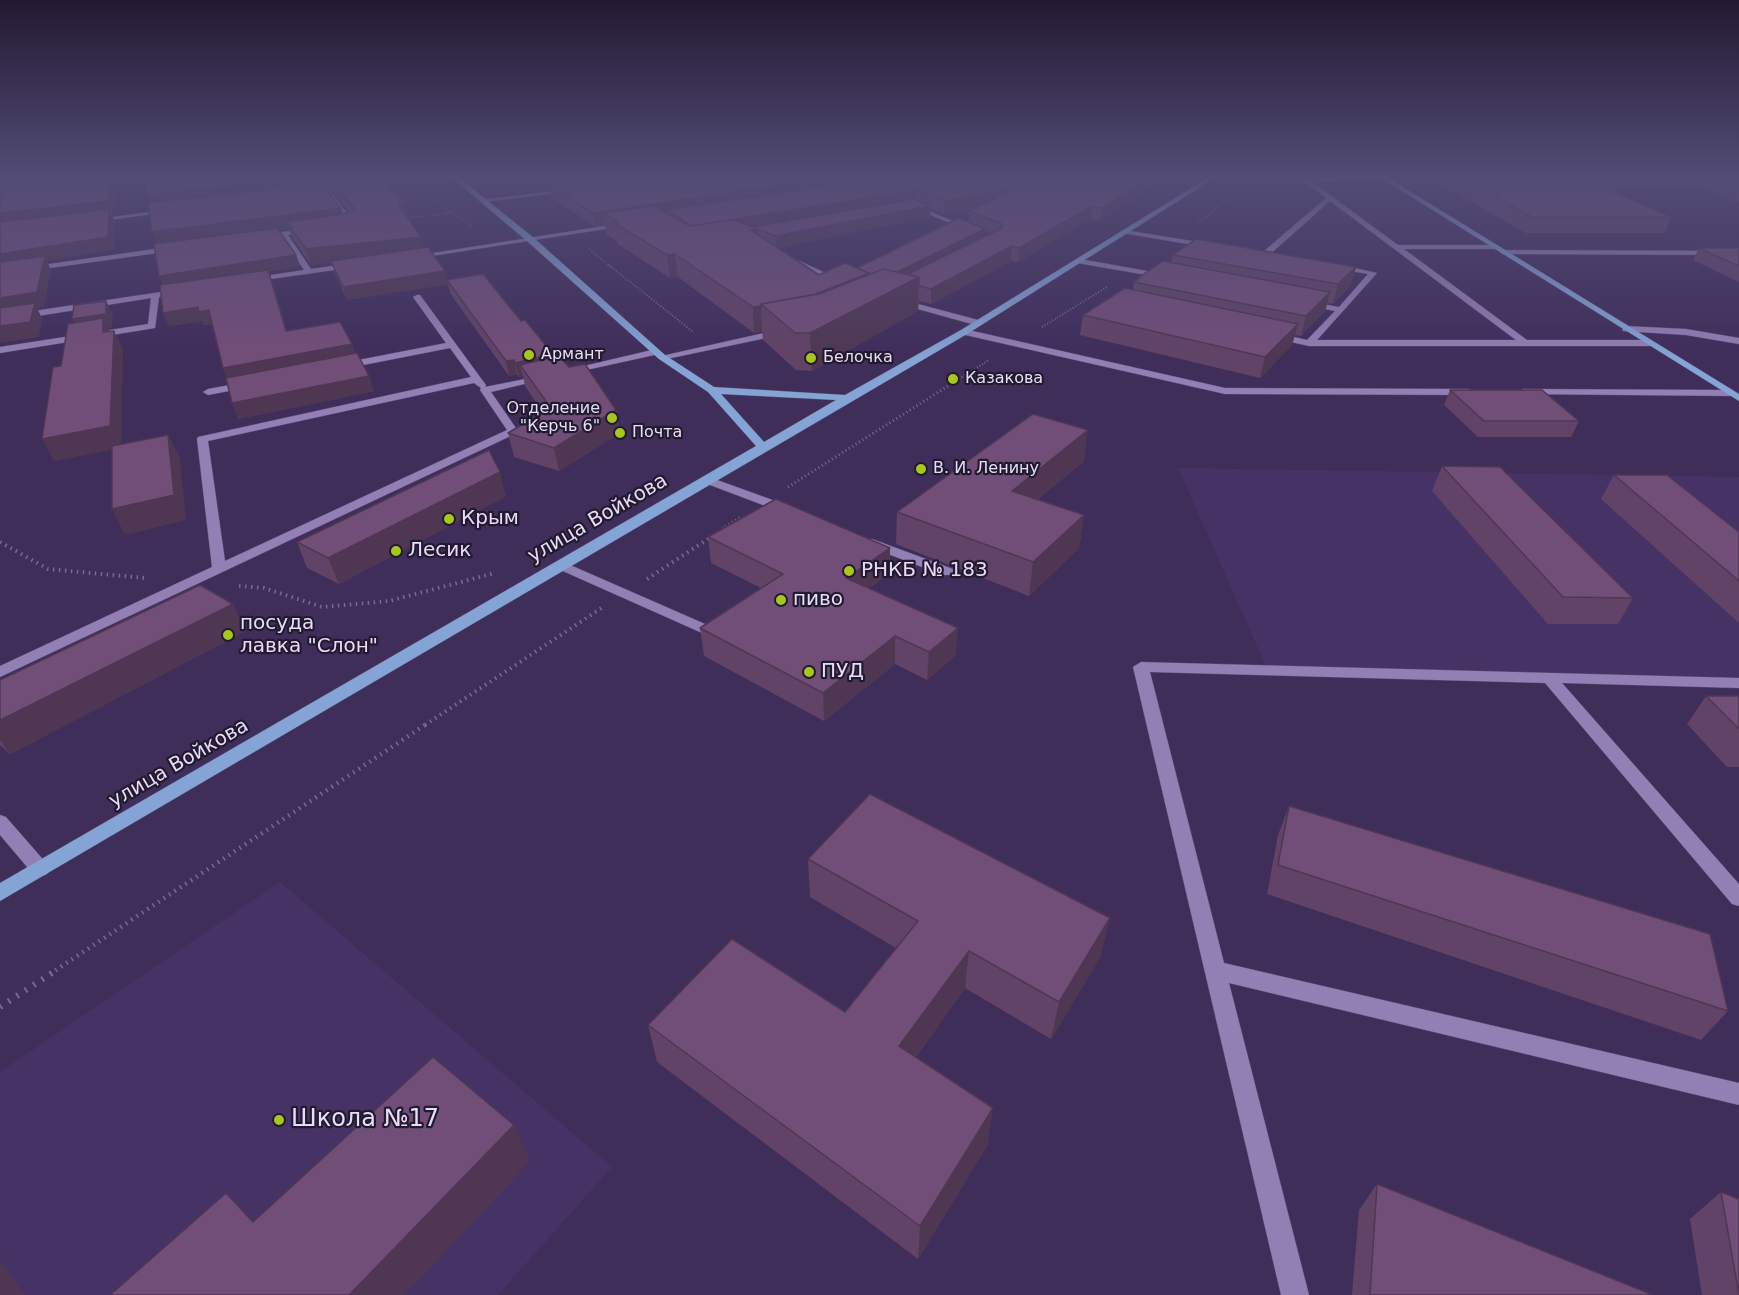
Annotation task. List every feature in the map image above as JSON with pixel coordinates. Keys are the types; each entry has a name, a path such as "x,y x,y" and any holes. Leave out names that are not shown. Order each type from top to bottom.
{"main road":[{"path":"526,236 659,354 712,390 763,447"},
{"name":"улица Войкова","path":"0,893 706,480 964,332 1117,236"},
{"path":"1477,236 1735,395"},
{"path":"712,390 847,398"}],"street":[{"path":"248,238 262,236"},
{"path":"286,236 309,271"},
{"path":"399,259 550,236"},
{"path":"1153,236 1222,247"},
{"path":"1265,254 1285,236"},
{"path":"1382,236 1525,343"},
{"path":"0,273 189,247"},
{"path":"1396,247 1739,253"},
{"path":"1244,251 1276,256"},
{"path":"1720,253 1739,261"},
{"path":"779,255 850,285"},
{"path":"1080,261 1169,277"},
{"path":"238,282 365,264"},
{"path":"1309,343 1373,273 1330,265"},
{"path":"0,319 190,290"},
{"path":"0,350 152,326 155,295"},
{"path":"0,672 513,431 417,297"},
{"path":"893,300 979,323"},
{"path":"1295,301 1341,310"},
{"path":"1626,329 1686,332 1739,341"},
{"path":"219,569 202,439 481,384 712,346 792,330"},
{"path":"964,332 1225,391 1483,392"},
{"path":"1263,334 1309,343 1650,343"},
{"path":"336,368 452,345"},
{"path":"208,392 255,383"},
{"path":"1507,392 1735,395"},
{"path":"706,480 798,514"},
{"path":"862,539 948,572"},
{"path":"561,565 716,634"},
{"path":"1294,1295 1141,667 1739,683"},
{"path":"1549,678 1739,898"},
{"path":"0,822 40,869"},
{"path":"1215,970 1739,1094"}],"path":[{"path":"573,236 712,346"},
{"path":"0,542 48,569 264,588 321,607 389,601 500,572"}],"shaded area":[{"path":"1178,468 1739,477 1739,683 1269,673"},
{"name":"Школа №17","path":"280,882 612,1167 498,1295 0,1295 0,1072"}],"building":[{"path":"0,236 108,236 108,237 0,254"},
{"path":"212,236 283,236 296,255 159,276 154,244"},
{"path":"297,236 421,237 306,249"},
{"path":"636,236 761,236 819,275 845,263 869,273 816,294 753,307 675,254 667,255"},
{"path":"921,236 970,236 897,272 883,269 870,274 857,268"},
{"path":"985,236 1039,236 1019,248 1012,246 931,289 919,286 919,277 908,274"},
{"path":"1196,239 1356,267 1338,284 1173,255"},
{"path":"428,247 445,271 343,287 331,261"},
{"path":"1699,248 1739,248 1739,266"},
{"path":"45,256 37,292 0,298 0,262"},
{"path":"1163,261 1330,292 1306,316 1134,282"},
{"path":"883,269 919,277 810,333 795,333 761,304 819,294"},
{"path":"268,270 286,331 340,322 352,344 223,368 209,310 199,312 198,307 163,313 160,285"},
{"path":"483,274 521,321 525,320 553,354 515,363 514,360 506,361 447,280"},
{"path":"1125,288 1298,324 1265,357 1083,315"},
{"path":"106,301 106,314 72,319 74,305"},
{"path":"35,303 30,322 0,326 0,308"},
{"path":"103,318 103,332 114,331 110,426 42,439 53,367 61,366 68,324"},
{"path":"357,353 369,376 232,403 226,378"},
{"path":"559,356 569,367 585,364 616,410 554,448 508,433 551,408 520,365"},
{"path":"1450,390 1542,390 1579,421 1484,421"},
{"path":"1033,414 1088,430 1012,491 1084,515 1033,562 897,512"},
{"path":"168,435 174,495 112,509 112,446"},
{"path":"489,450 500,472 328,558 297,542"},
{"path":"1442,466 1500,467 1633,598 1563,597"},
{"path":"1614,475 1667,475 1739,532 1739,581"},
{"path":"776,499 890,548 846,578 958,628 929,652 895,636 823,693 700,628 783,574 708,537"},
{"path":"200,585 233,604 0,720 0,680"},
{"path":"1706,696 1739,696 1739,729"},
{"path":"870,794 1110,918 1059,1002 969,951 899,1046 993,1108 920,1226 648,1025 732,939 845,1012 918,921 808,859"},
{"path":"1289,806 1710,934 1728,1011 1278,865"},
{"path":"433,1057 514,1125 349,1295 110,1295 226,1193 253,1222"},
{"path":"1377,1184 1653,1295 1370,1295"},
{"path":"1721,1192 1739,1199 1739,1295"}],"place":[{"name":"Армант","path":"529,355"},
{"name":"Белочка","path":"811,358"},
{"name":"Казакова","path":"953,379"},
{"name":"Отделение \"Керчь 6\"","path":"612,418"},
{"name":"Почта","path":"620,433"},
{"name":"В. И. Ленину","path":"921,469"},
{"name":"Крым","path":"449,519"},
{"name":"Лесик","path":"396,551"},
{"name":"РНКБ № 183","path":"849,571"},
{"name":"пиво","path":"781,600"},
{"name":"посуда лавка \"Слон\"","path":"228,635"},
{"name":"ПУД","path":"809,672"},
{"name":"Школа №17","path":"279,1120"}]}
